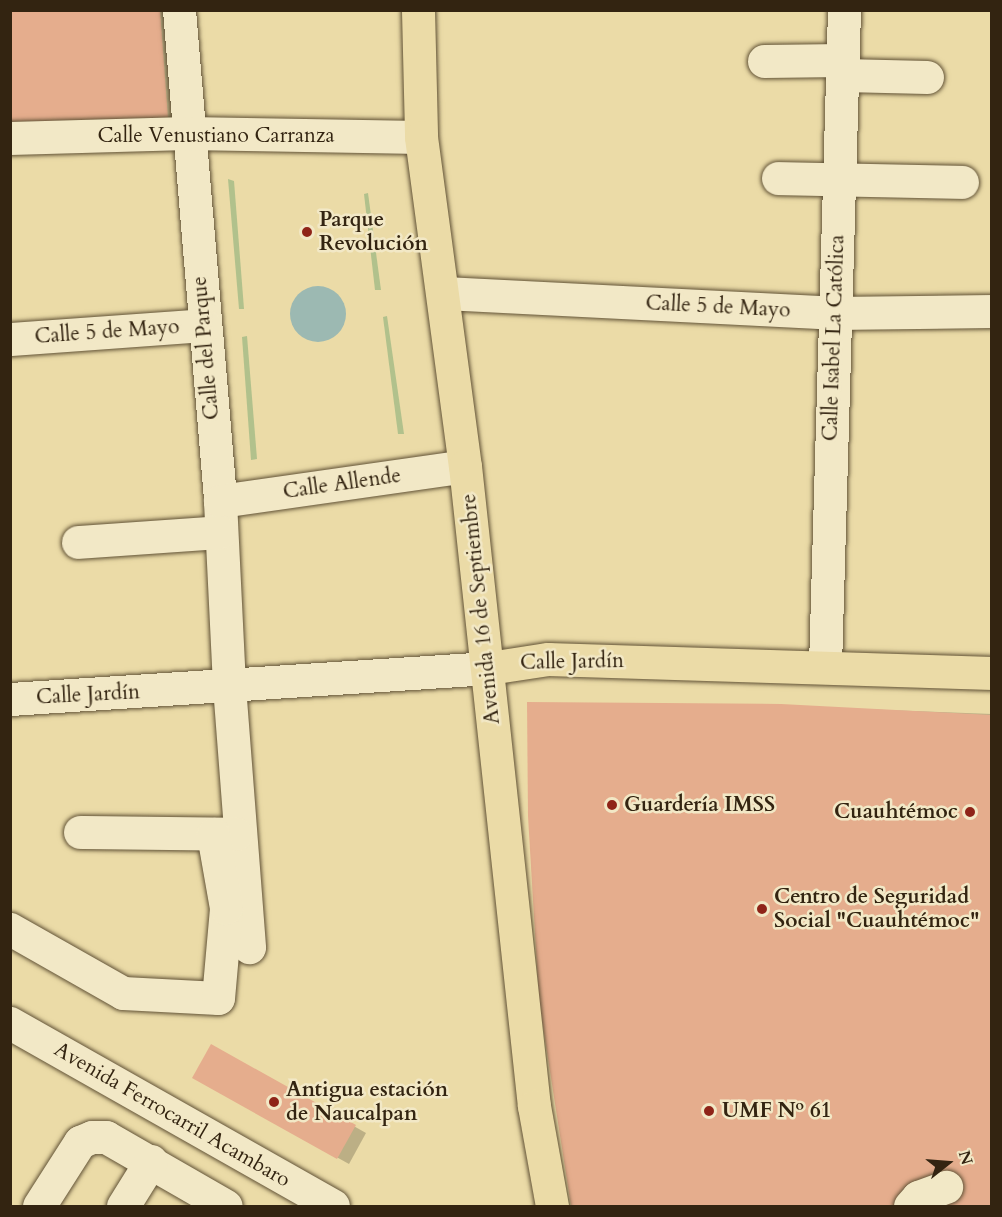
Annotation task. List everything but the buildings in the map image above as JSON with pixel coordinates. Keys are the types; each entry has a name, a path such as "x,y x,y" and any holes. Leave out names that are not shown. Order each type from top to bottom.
{"main road":[{"name":"Avenida 16 de Septiembre","path":"418,10 421,137 444,293 489,668 534,1106 552,1206"},
{"name":"Calle Jardín","path":"489,668 548,659 992,673"}],"street":[{"name":"Calle del Parque","path":"179,10 187,134 220,517 229,686 227,834"},
{"name":"Calle Isabel La Católica","path":"825,666 833,313 840,180 844,10"},
{"path":"764,61 927,77"},
{"name":"Calle Venustiano Carranza","path":"10,138 187,134 421,137"},
{"path":"778,178 962,182"},
{"name":"Calle 5 de Mayo","path":"444,293 833,313 992,311"},
{"name":"Calle 5 de Mayo","path":"10,339 204,325"},
{"name":"Calle Allende","path":"78,542 220,517 465,466"},
{"name":"Calle Jardín","path":"10,699 489,668"},
{"path":"80,832 227,834"},
{"path":"10,928 123,993 218,998 226,908 227,834"},
{"path":"227,834 249,947"},
{"name":"Avenida Ferrocarril Acambaro","path":"10,1023 333,1206"},
{"path":"39,1206 80,1142 92,1137 106,1137 226,1206"},
{"path":"123,1206 151,1161"},
{"path":"910,1206 918,1197 946,1187"}],"green space":[{"path":"228,179 234,181 244,309 239,309"},
{"path":"368,193 381,290 375,290 364,194"},
{"path":"387,316 404,434 398,434 383,317"},
{"path":"247,336 257,459 251,460 242,337"}],"water":[{"path":"313,286 323,286 338,294 344,303 346,314 344,325 338,334 323,342 313,342 302,337 295,330 290,319 290,309 295,298 302,291"}],"place":[{"name":"Parque Revolución","path":"307,232"},
{"name":"Guardería IMSS","path":"612,805"},
{"name":"Cuauhtémoc","path":"970,812"},
{"name":"Centro de Seguridad Social \"Cuauhtémoc\"","path":"762,909"},
{"name":"Antigua estación de Naucalpan","path":"274,1102"},
{"name":"UMF Nº 61","path":"709,1111"}]}
